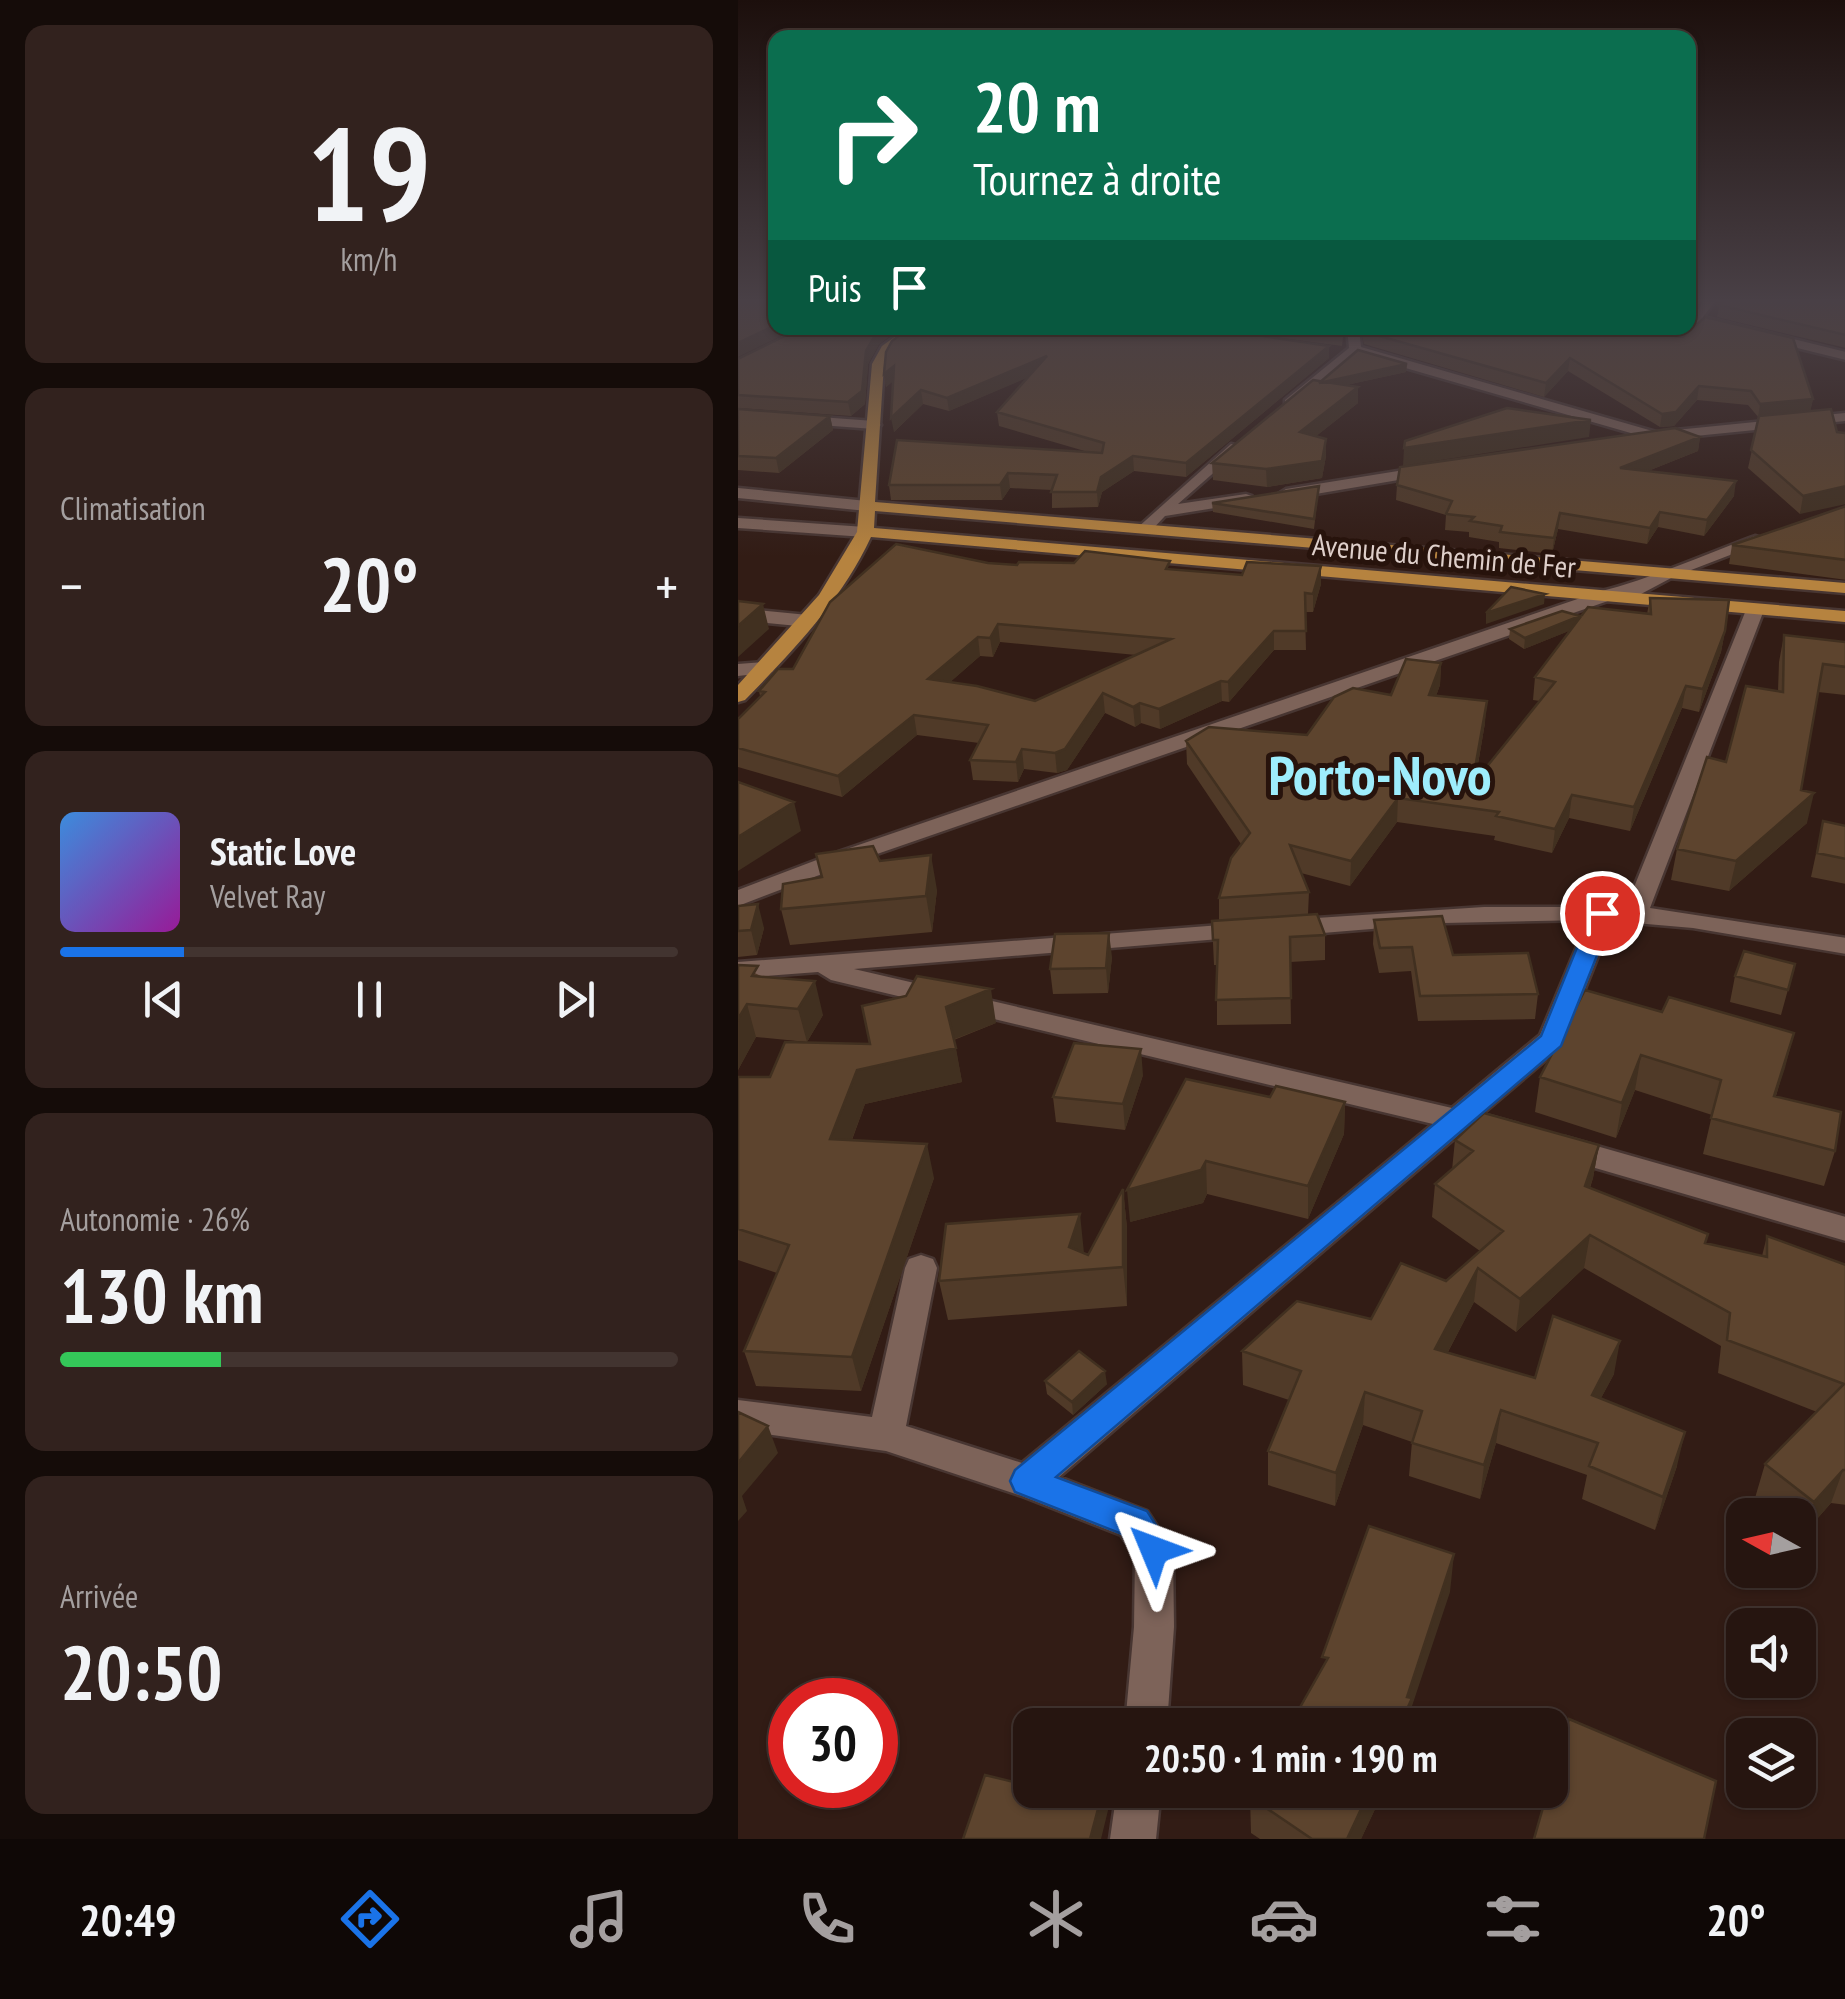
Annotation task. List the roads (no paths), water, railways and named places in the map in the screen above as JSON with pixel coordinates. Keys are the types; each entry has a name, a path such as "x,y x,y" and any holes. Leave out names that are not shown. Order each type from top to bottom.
{"main road":[{"path":"738,696 808,621 845,569 865,532 877,386"},
{"name":"Avenue du Chemin de Fer","path":"867,506 1846,588"},
{"name":"Avenue du Chemin de Fer","path":"865,532 1846,618"}],"street":[{"path":"1277,414 1311,386"},
{"path":"1476,386 1655,436"},
{"path":"738,414 874,425"},
{"path":"1608,443 1846,417"},
{"path":"1144,529 1249,437"},
{"path":"1160,512 1440,469"},
{"name":"Avenue du Chemin de Fer","path":"738,494 867,506"},
{"name":"Avenue du Chemin de Fer","path":"738,523 865,532"},
{"path":"738,899 843,858 1604,596 1635,590 1667,573 1774,536"},
{"path":"1635,915 1756,610"},
{"path":"738,614 808,621"},
{"path":"738,670 765,668"},
{"path":"1026,1481 1552,1040 1602,913"},
{"path":"738,970 1374,921 1602,913 1736,926 1846,946"},
{"path":"807,966 1460,1118 1846,1229"},
{"path":"886,1435 921,1268"},
{"path":"738,1415 886,1435 1026,1481 1134,1523 1154,1550 1154,1627 1147,1708"},
{"path":"1134,1839 1137,1808"}],"district":[{"name":"Porto-Novo","path":"1380,774"}]}
